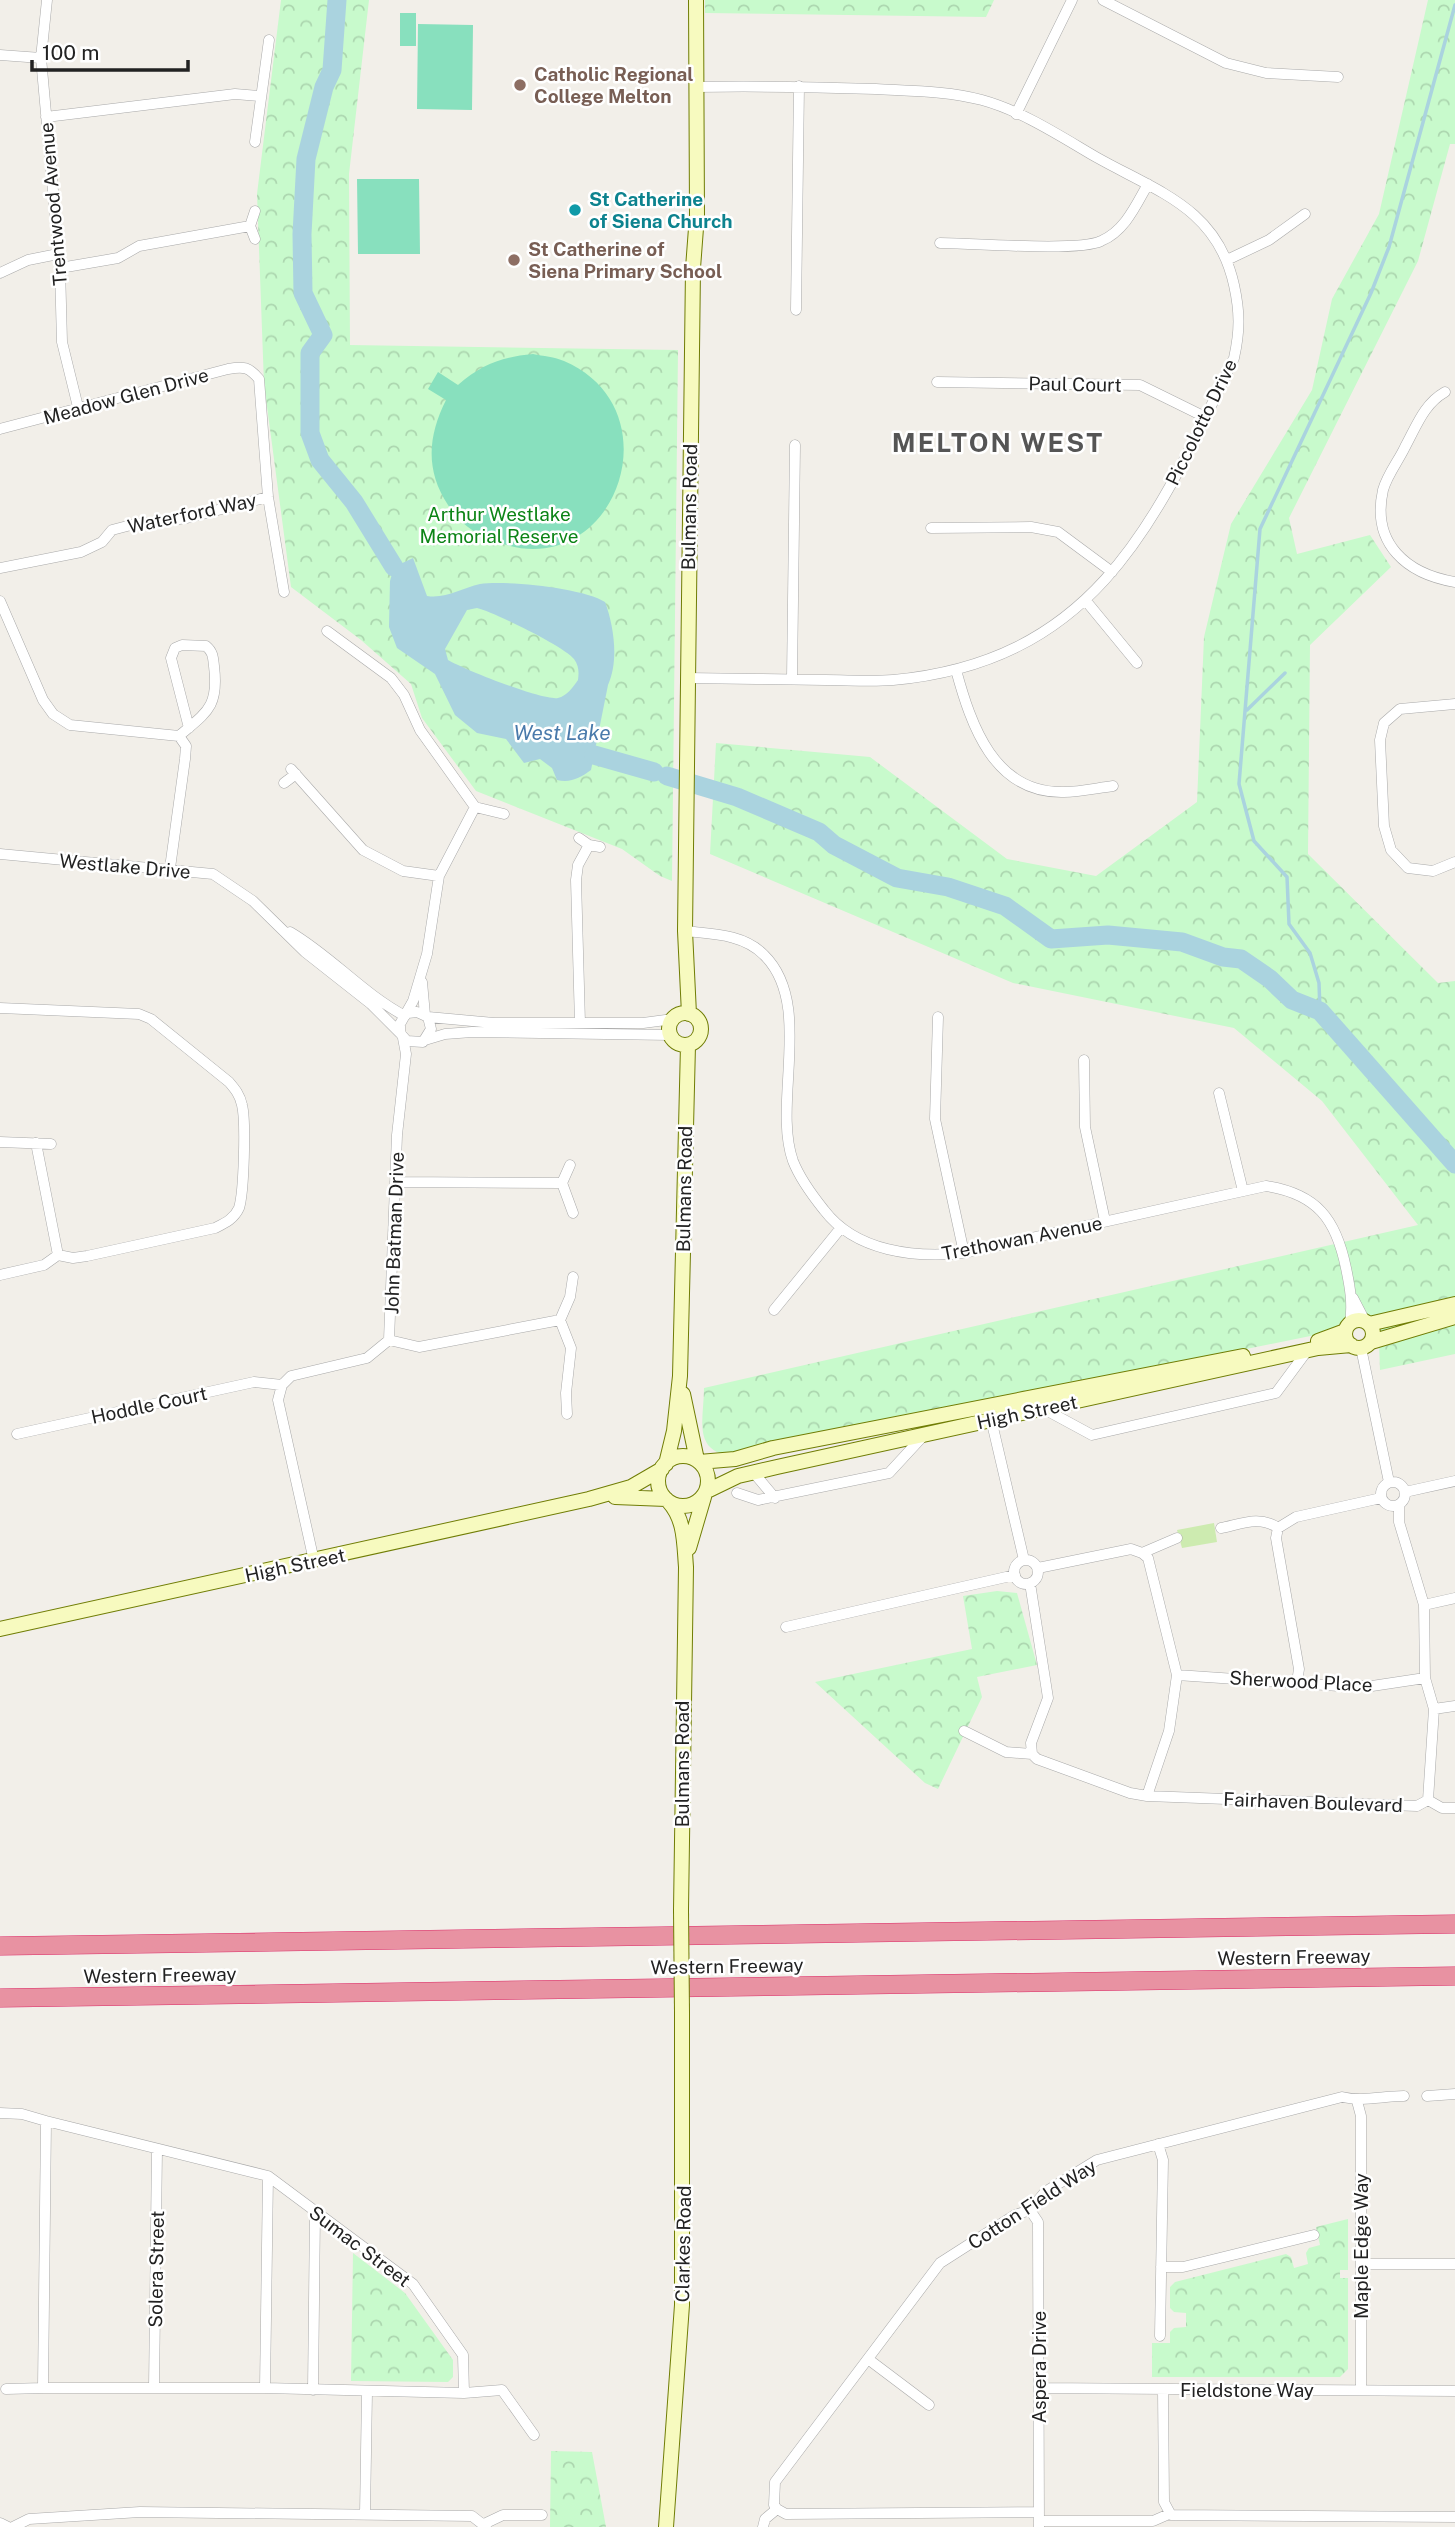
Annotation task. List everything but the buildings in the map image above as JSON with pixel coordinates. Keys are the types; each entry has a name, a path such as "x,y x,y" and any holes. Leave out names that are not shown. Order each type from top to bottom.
{"highway":[{"name":"Western Freeway","path":"0,1945 1455,1924"},
{"name":"Western Freeway","path":"0,1998 1455,1976"}],"street":[{"name":"Trentwood Avenue","path":"47,0 40,58 60,268 62,342 78,407"},
{"name":"Bulmans Road","path":"689,1014 685,931 686,782 693,268 697,215 696,0"},
{"path":"1016,114 1072,0"},
{"path":"1103,0 1226,63 1266,73 1338,77"},
{"path":"255,142 269,40"},
{"path":"0,55 40,58"},
{"path":"796,310 799,86"},
{"name":"Piccolotto Drive","path":"687,678 891,680 956,670 1022,646 1086,601 1145,531 1234,358 1241,329 1240,308 1229,259 1212,233 1190,211 1148,184 1016,114 983,100 935,92 799,86 695,87"},
{"path":"46,117 235,94 260,96"},
{"path":"940,243 1075,245 1100,242 1125,223 1148,184"},
{"path":"255,211 250,226 255,239"},
{"path":"1229,259 1269,240 1305,214"},
{"path":"60,268 118,258 139,246 250,226"},
{"path":"0,273 28,260 58,254"},
{"name":"Meadow Glen Drive","path":"0,429 243,366 251,370 259,380 268,497"},
{"name":"Paul Court","path":"937,382 1140,385 1205,417"},
{"path":"1445,392 1430,401 1383,489 1382,513 1392,548 1406,566 1430,578 1455,582"},
{"path":"792,680 795,445"},
{"path":"268,497 284,592"},
{"name":"Waterford Way","path":"0,568 81,552 102,542 112,530 187,518 268,497"},
{"path":"931,528 1031,527 1058,532 1112,572"},
{"path":"0,601 43,700 53,714 70,725 179,736 196,725 217,689 212,655 206,646 182,645 172,652 189,728"},
{"path":"1086,601 1137,663"},
{"path":"327,631 391,678 404,695 419,730 475,807 504,814"},
{"path":"956,670 978,738 991,758 1008,773 1044,790 1064,792 1113,786"},
{"path":"1455,704 1400,709 1384,723 1380,740 1384,826 1391,850 1408,869 1433,871 1455,862"},
{"path":"170,868 186,746 179,736"},
{"path":"284,783 293,771 363,850 403,871 439,876"},
{"path":"406,1014 417,1012 426,1016 494,1023 580,1023 673,1019 689,1014 698,1020 701,1030 697,1040 688,1045 677,1043 670,1035 472,1032 445,1034 412,1043 402,1035 400,1024 422,971 439,876 475,807"},
{"path":"579,838 594,846 578,865 576,880 580,1023"},
{"name":"Westlake Drive","path":"0,854 213,874 253,901 305,952 371,1004 402,1035"},
{"name":"Westlake Drive","path":"274,923 315,947 378,1000 406,1014"},
{"name":"Trethowan Avenue","path":"685,931 740,939 765,955 779,974 788,1014 789,1130 792,1159 807,1187 840,1229 877,1246 909,1255 964,1253 1266,1186 1290,1190 1317,1207 1340,1238 1359,1333"},
{"path":"422,971 426,1016 431,1029 424,1041"},
{"path":"0,1009 139,1014 151,1019 229,1082 238,1092 243,1108 242,1191 238,1210 229,1221 215,1228 87,1256 73,1258 58,1255 44,1265 0,1275"},
{"path":"938,1017 935,1119 964,1253"},
{"path":"670,1035 673,1019"},
{"name":"John Batman Drive","path":"282,1385 291,1376 367,1358 389,1340 395,1182 406,1054 402,1035"},
{"name":"John Batman Drive","path":"404,1077 424,1041"},
{"name":"Bulmans Road","path":"664,1466 674,1431 680,1376 688,1045"},
{"path":"1084,1060 1085,1127 1105,1222"},
{"path":"1219,1093 1243,1191"},
{"path":"0,1142 51,1144"},
{"path":"36,1143 58,1255"},
{"path":"570,1165 562,1183 573,1213"},
{"path":"395,1182 562,1183"},
{"path":"774,1310 840,1229"},
{"path":"567,1414 571,1348 560,1320 570,1297 573,1277"},
{"name":"High Street","path":"705,1494 724,1482 754,1473 1307,1351 1455,1304"},
{"name":"High Street","path":"698,1461 735,1459 773,1448 1359,1333 1455,1317"},
{"path":"389,1340 419,1347 560,1320"},
{"path":"1359,1333 1389,1482"},
{"path":"1044,1409 1092,1435 1129,1428 1276,1393 1307,1351"},
{"name":"Bulmans Road","path":"680,1376 698,1461"},
{"name":"Hoddle Court","path":"17,1434 254,1382 282,1385"},
{"path":"282,1385 278,1400 314,1561"},
{"path":"991,1419 1024,1560"},
{"path":"737,1493 748,1499 775,1498 889,1473 925,1434"},
{"path":"677,1457 698,1461 708,1478 705,1494 691,1505 668,1501 658,1483 664,1466 677,1457"},
{"name":"High Street","path":"0,1629 589,1499 631,1487 664,1466"},
{"path":"754,1473 775,1498"},
{"path":"1405,1492 1455,1481"},
{"path":"1389,1482 1401,1484 1405,1492"},
{"path":"1381,1499 1381,1490 1389,1482"},
{"path":"1297,1682 1299,1669 1276,1538 1278,1528 1296,1517 1381,1499 1390,1506 1399,1505 1405,1492"},
{"name":"Bulmans Road","path":"686,1567 705,1494"},
{"name":"High Street","path":"589,1499 631,1496 668,1501"},
{"name":"Bulmans Road","path":"668,1501 676,1510 683,1530 686,1567 681,1961"},
{"name":"Fairhaven Boulevard","path":"964,1731 1006,1752 1032,1754 1045,1764 1130,1793 1147,1796 1417,1806 1428,1800 1434,1709 1425,1678 1424,1605 1399,1522 1399,1505"},
{"path":"1221,1528 1268,1521 1278,1528"},
{"path":"1142,1553 1177,1538"},
{"path":"1038,1568 1131,1549 1148,1558 1177,1675 1169,1731 1147,1796"},
{"path":"1024,1560 1034,1562 1038,1568 1037,1577 1030,1583 1020,1581 1015,1575 1016,1566 1024,1560"},
{"path":"786,1627 1015,1575"},
{"path":"1030,1583 1048,1698 1031,1743 1032,1754"},
{"path":"1424,1605 1455,1598"},
{"name":"Sherwood Place","path":"1177,1675 1372,1686 1425,1678"},
{"path":"1434,1709 1455,1706"},
{"path":"1428,1800 1442,1808 1455,1808"},
{"name":"Clarkes Road","path":"666,2527 682,2305 681,1961"},
{"path":"1427,2096 1455,2094"},
{"name":"Cotton Field Way","path":"777,2509 775,2482 940,2263 1015,2215 1030,2210 1045,2192 1097,2160 1342,2097 1357,2101 1373,2096 1404,2096"},
{"name":"Maple Edge Way","path":"1357,2101 1360,2116 1361,2390"},
{"name":"Sumac Street","path":"0,2113 22,2114 268,2176 413,2284 463,2355 464,2393"},
{"path":"43,2388 46,2121"},
{"path":"1158,2144 1163,2160 1160,2336"},
{"name":"Solera Street","path":"154,2388 157,2149"},
{"path":"265,2388 268,2176"},
{"name":"Aspera Drive","path":"1030,2210 1038,2222 1039,2520"},
{"path":"313,2390 315,2212"},
{"path":"1161,2267 1183,2267 1314,2235"},
{"path":"1361,2264 1455,2264"},
{"path":"868,2359 929,2405"},
{"path":"6,2389 265,2388 464,2393 502,2390 534,2435"},
{"name":"Fieldstone Way","path":"1039,2388 1455,2391"},
{"path":"1163,2389 1164,2502 1169,2514"},
{"path":"365,2514 367,2392"},
{"path":"763,2527 765,2519 777,2509 786,2514 1039,2520 1153,2521 1169,2514 1455,2517"},
{"path":"0,2523 10,2527 29,2519 128,2513 472,2516 485,2525 503,2515 542,2515"}],"green space":[{"name":"Arthur Westlake Memorial Reserve","path":"281,0 369,0 349,174 350,345 678,350 672,881 660,876 622,849 476,791 422,718 411,684 361,640 291,587 264,384 257,194"},
{"path":"705,0 994,0 986,17 705,13"},
{"path":"1428,0 1455,0 1455,144 1450,144 1418,261 1289,518 1297,554 1370,535 1391,567 1310,645 1308,854 1438,983 1455,981 1455,1354 1380,1370 1378,1317 1358,1316 1341,1323 1330,1332 726,1455 716,1451 709,1446 703,1430 704,1388 1418,1225 1322,1101 1234,1028 1013,983 710,854 716,743 870,757 1007,859 1096,876 1197,802 1204,637 1231,524 1312,390 1332,299 1379,214"},
{"path":"400,13 416,13 416,46 400,46"},
{"path":"418,24 473,25 472,110 417,109"},
{"path":"357,179 419,179 420,254 358,254"},
{"path":"533,354 564,361 598,384 618,415 624,449 618,484 601,515 576,537 543,548 495,541 472,530 453,512 435,479 432,453 435,427 446,400 428,389 438,372 458,385 493,363"},
{"path":"1214,1523 1217,1542 1182,1548 1177,1530"},
{"path":"997,1591 1017,1593 1037,1665 977,1677 982,1697 938,1789 925,1783 815,1682 972,1649 963,1596"},
{"path":"1348,2219 1348,2270 1340,2270 1340,2278 1348,2278 1348,2369 1340,2377 1152,2377 1152,2343 1170,2343 1170,2332 1174,2328 1186,2327 1186,2313 1174,2312 1170,2308 1170,2287 1175,2282 1286,2254 1291,2257 1294,2268 1308,2264 1306,2253 1309,2248 1320,2245 1316,2227"},
{"path":"353,2253 405,2293 453,2360 453,2377 448,2382 351,2381"},
{"path":"551,2451 592,2452 606,2527 550,2527"}],"water":[{"name":"West Lake","path":"413,558 427,596 447,595 480,584 507,583 563,589 605,602 613,632 614,655 591,770 575,779 557,780 552,768 540,759 524,763 506,739 477,733 455,715 435,674 397,648 389,627 390,581 394,567","holes":["477,608 544,639 574,659 578,680 569,691 558,698 537,695 485,677 448,660 445,649 467,610"]}],"waterway":[{"path":"337,0 332,70 324,87 306,159 302,234 303,293 323,335 310,353 310,433 320,460 354,502 394,567"},
{"path":"1320,1011 1319,983 1310,953 1289,924 1287,877 1254,841 1239,784 1260,529 1371,293 1389,247 1455,5"},
{"path":"1247,710 1285,673"},
{"path":"594,755 654,772"},
{"path":"667,776 737,797 819,832 834,845 897,878 948,887 1005,906 1051,939 1108,935 1182,942 1223,957 1241,959 1270,979 1292,1000 1320,1011 1455,1164"}],"place":[{"name":"Catholic Regional College Melton","path":"520,85"},
{"name":"St Catherine of Siena Church","path":"575,210"},
{"name":"St Catherine of Siena Primary School","path":"514,260"}],"district":[{"name":"MELTON WEST","path":"998,443"}]}
